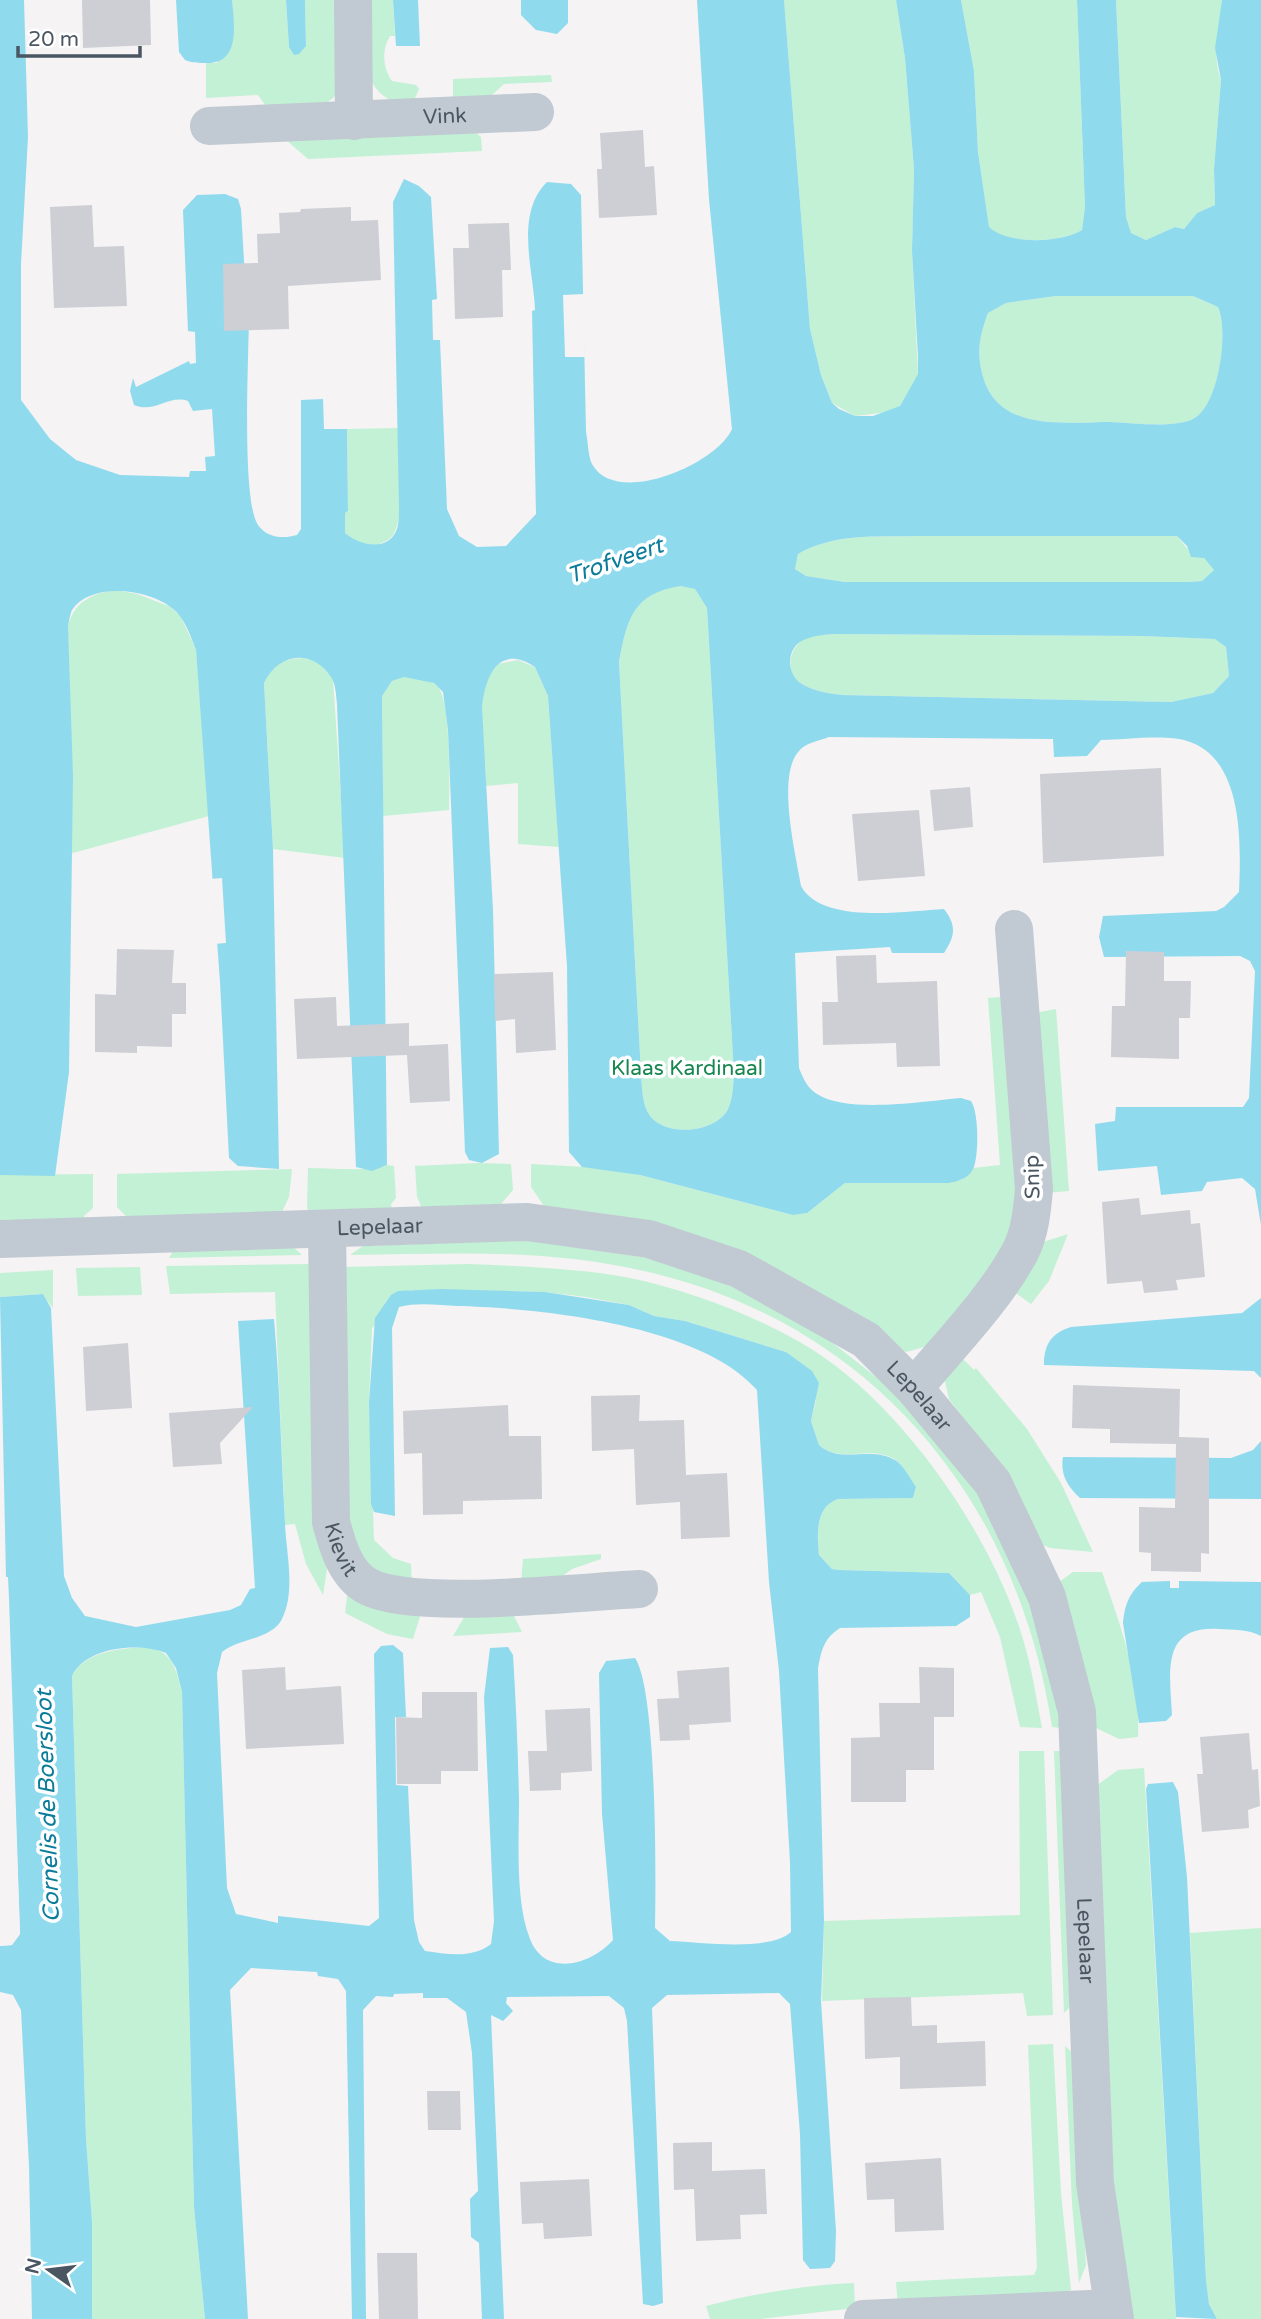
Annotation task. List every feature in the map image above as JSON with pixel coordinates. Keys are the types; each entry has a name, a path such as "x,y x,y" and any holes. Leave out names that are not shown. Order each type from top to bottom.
{"street":[{"path":"354,0 354,121"},
{"name":"Vink","path":"209,126 535,112"},
{"name":"Snip","path":"914,1388 973,1318 1020,1252 1032,1219 1034,1189 1014,929"},
{"name":"Lepelaar","path":"0,1239 527,1222 649,1239 739,1269 866,1340 914,1388 993,1483 1046,1597 1077,1712 1095,2183 1114,2314"},
{"name":"Kievit","path":"327,1229 331,1522 341,1555 365,1586 401,1597 438,1599 639,1589"},
{"path":"863,2319 1114,2314"}],"green space":[{"path":"232,0 286,0 289,47 306,46 305,0 342,0 338,92 332,99 317,107 271,113 258,95 206,98 206,63 217,63 233,22"},
{"path":"363,0 393,0 395,36 390,36 387,42 385,65 392,81 416,85 419,89 412,105 393,101 380,93 372,81 365,51"},
{"path":"784,0 896,0 905,58 914,169 912,251 918,375 900,406 889,412 855,416 832,403 821,375 810,329"},
{"path":"961,0 1077,0 1085,207 1082,230 1061,238 1021,240 998,234 989,228 978,152 974,71"},
{"path":"1116,0 1222,0 1216,50 1221,80 1214,169 1215,205 1197,213 1184,229 1175,227 1146,240 1131,233 1126,217"},
{"path":"551,75 552,82 504,84 484,102 453,103 453,79"},
{"path":"469,127 481,137 482,151 308,159 285,139"},
{"path":"1056,296 1193,296 1218,307 1222,351 1215,386 1201,413 1191,420 1172,424 1056,422 1020,416 1005,408 993,397 984,380 980,362 982,330 988,313 1006,303"},
{"path":"398,428 401,481 398,521 394,534 389,539 379,544 365,545 345,533 345,513 348,511 347,429"},
{"path":"1177,536 1190,552 1204,558 1214,570 1202,581 845,582 806,576 795,569 798,554 826,542 841,539"},
{"name":"Klaas Kardinaal","path":"681,585 695,589 707,608 734,1074 732,1098 727,1111 711,1124 690,1130 658,1123 647,1112 643,1096 619,662 625,633 635,610 652,594"},
{"path":"116,590 137,594 171,607 181,617 196,650 209,816 69,854 68,626 75,611 85,600"},
{"path":"815,635 1216,639 1226,647 1229,676 1213,693 1171,702 842,695 809,688 794,677 790,664 794,650 803,640"},
{"path":"303,658 318,662 333,679 345,858 273,849 264,683 279,664"},
{"path":"518,660 535,667 548,696 559,847 518,844 518,783 486,786 481,722 484,691 498,664"},
{"path":"404,677 429,681 436,685 441,693 447,724 449,810 383,816 382,695 392,681"},
{"path":"1000,997 1009,1011 1017,1233 935,1344 906,1352 650,1223 544,1206 531,1187 531,1164 603,1168 793,1215 807,1213 845,1183 949,1183 963,1179 973,1168 1000,1165 988,998"},
{"path":"1056,1009 1069,1191 1045,1193 1035,1013"},
{"path":"511,1164 513,1190 501,1204 423,1210 417,1197 415,1166"},
{"path":"394,1166 396,1198 391,1204 392,1210 312,1212 307,1209 308,1168 362,1169"},
{"path":"292,1169 289,1197 281,1214 129,1219 117,1207 117,1174"},
{"path":"93,1174 93,1208 84,1216 85,1221 0,1223 0,1175"},
{"path":"1068,1234 1049,1281 1031,1304 1010,1289 1037,1244"},
{"path":"522,1240 656,1259 744,1291 820,1333 894,1391 978,1492 1014,1560 1050,1660 1060,1728 1052,1727 1033,1640 1003,1559 962,1486 911,1422 850,1366 780,1321 701,1287 614,1265 515,1255 350,1255 363,1246"},
{"path":"290,1244 302,1255 169,1258 175,1248"},
{"path":"310,1264 329,1556 323,1595 306,1564 295,1524 285,1525 275,1292 170,1294 166,1266"},
{"path":"467,1264 590,1272 630,1278 673,1289 759,1321 798,1341 836,1366 872,1397 907,1434 968,1519 1012,1607 1028,1659 1042,1728 1020,1727 1000,1637 981,1592 970,1595 949,1573 839,1570 832,1569 819,1555 819,1522 830,1503 838,1499 913,1498 916,1488 900,1463 887,1456 837,1453 819,1445 811,1421 816,1400 786,1352 685,1321 654,1316 629,1305 545,1292 410,1290 372,1328 369,1402 374,1540 393,1558 411,1564 412,1589 372,1574 350,1541 342,1267"},
{"path":"140,1267 142,1295 78,1296 76,1268"},
{"path":"53,1270 53,1308 42,1294 0,1297 0,1273"},
{"path":"957,1353 974,1370 976,1368 1027,1429 1061,1483 1093,1552 1043,1545 993,1457 949,1399 944,1377"},
{"path":"601,1554 601,1559 572,1569 555,1582 521,1583 523,1559"},
{"path":"1073,1572 1102,1572 1133,1674 1138,1737 1119,1739 1094,1727 1059,1582"},
{"path":"349,1582 421,1613 413,1639 387,1634 345,1613"},
{"path":"510,1608 522,1632 453,1636 469,1609"},
{"path":"151,1647 169,1659 176,1670 182,1692 194,2207 205,2319 92,2319 92,2221 86,2139 72,1676 86,1661 106,1652"},
{"path":"1019,1751 1044,1751 1053,2015 1027,2016 1023,1993 822,2001 824,1921 1020,1915"},
{"path":"1054,1751 1062,1751 1072,2005 1064,2013"},
{"path":"1144,1768 1176,2319 1133,2319 1114,2186 1096,1786 1118,1770"},
{"path":"1261,1928 1261,2319 1217,2319 1209,2304 1206,2280 1190,1933"},
{"path":"1053,2044 1061,2193 1071,2290 1064,2293 898,2307 896,2282 1034,2275 1037,2268 1028,2045"},
{"path":"1065,2046 1074,2054 1086,2265 1079,2283 1072,2204"},
{"path":"854,2283 855,2308 760,2319 710,2319 706,2306 779,2291"}],"water":[{"name":"Trofveert","path":"0,0 24,0 28,137 21,264 21,400 50,439 76,460 120,475 189,477 190,471 206,471 205,457 215,456 212,409 193,411 188,401 181,400 141,407 134,405 130,391 133,378 136,387 189,361 190,364 196,363 195,332 188,331 183,210 197,195 225,194 238,199 241,209 249,314 249,487 258,525 266,533 281,537 297,535 301,529 301,400 323,399 324,429 347,429 348,511 345,513 345,533 358,541 373,544 380,544 393,537 399,515 393,202 404,179 419,186 431,197 437,299 432,300 433,340 440,340 447,509 459,536 477,547 506,546 536,514 532,311 535,310 528,227 537,195 547,182 571,184 581,195 586,432 592,464 604,477 622,482 665,476 707,455 723,442 732,429 709,199 697,0 784,0 810,329 821,375 832,403 855,416 873,416 900,406 918,374 912,251 914,169 905,58 896,0 961,0 974,71 978,152 989,227 1009,237 1048,240 1082,230 1085,207 1077,0 1116,0 1126,217 1131,233 1146,240 1175,227 1184,229 1197,213 1215,205 1214,169 1221,80 1215,48 1222,0 1261,0 1261,1225 1255,1189 1242,1178 1207,1182 1202,1191 1161,1195 1157,1166 1098,1171 1095,1124 1115,1121 1116,1107 1243,1107 1249,1098 1255,971 1250,961 1240,956 1104,957 1099,937 1103,916 1216,911 1239,892 1238,828 1229,784 1219,765 1206,750 1187,741 1168,738 1101,740 1087,756 1054,757 1053,739 829,737 805,746 792,763 788,797 792,836 801,886 812,898 827,906 867,913 944,909 953,926 944,953 892,953 890,947 795,953 799,1068 808,1086 830,1100 867,1105 961,1098 971,1101 976,1115 977,1145 973,1169 966,1177 949,1183 845,1183 807,1213 793,1215 640,1175 582,1167 569,1152 567,966 548,696 535,667 512,659 496,666 491,674 486,684 482,707 493,910 499,1154 482,1163 469,1160 465,1152 448,730 443,692 434,683 404,677 392,681 382,696 387,1165 372,1171 356,1167 336,694 333,680 323,668 314,661 296,658 278,665 264,683 273,849 279,1169 238,1166 229,1158 220,982 196,650 184,622 172,608 149,596 120,591 92,595 81,601 72,610 68,626 73,776 69,1072 55,1176 0,1175","holes":["1056,296 1193,296 1218,307 1222,350 1215,386 1209,401 1201,413 1191,420 1172,424 1056,422 1020,416 993,397 984,380 979,354 982,330 988,313 1006,303","902,536 1177,536 1187,546 1191,557 1204,558 1214,570 1202,581 1189,582 845,582 806,576 795,569 798,554 826,542","681,586 695,589 707,608 734,1074 732,1098 727,1111 711,1124 690,1130 658,1123 647,1112 643,1096 619,662 625,633 635,610 652,595","832,634 1215,639 1226,647 1229,676 1213,693 1171,702 842,695 804,685 791,670 791,654 794,648 811,637"]},
{"path":"176,0 232,0 233,40 226,57 207,63 185,60 179,52"},
{"path":"286,0 305,0 306,46 299,54 294,55 289,47"},
{"path":"393,0 418,0 420,46 396,46"},
{"path":"521,0 568,0 568,23 557,34 536,30 521,15"},
{"name":"Cornelis de Boersloot","path":"441,1289 545,1292 629,1305 654,1316 685,1321 786,1352 812,1371 819,1383 811,1421 819,1445 837,1454 876,1454 895,1460 916,1487 913,1498 838,1499 830,1503 819,1522 819,1555 832,1569 839,1570 949,1573 970,1595 970,1617 956,1626 840,1628 827,1641 819,1662 824,1921 821,2001 836,2231 835,2261 830,2268 810,2269 803,2260 800,2134 790,2004 779,1993 667,1995 652,2008 663,2303 653,2306 643,2304 627,2021 624,2008 609,1996 507,1997 506,2003 513,2011 503,2021 491,2015 504,2319 482,2319 479,2243 471,2237 470,2199 478,2191 472,2053 466,2012 447,1998 423,1998 423,1993 376,1996 363,2010 366,2319 352,2319 346,1991 338,1979 318,1976 317,1972 251,1968 230,1990 248,2319 205,2319 194,2207 182,1692 176,1668 166,1653 128,1648 101,1653 89,1659 79,1666 72,1676 86,2139 92,2221 92,2319 32,2319 29,2166 21,2010 13,1995 0,1992 0,1946 12,1945 20,1934 9,1598 6,1577 0,1297 43,1294 51,1308 64,1576 72,1598 85,1616 136,1627 230,1610 241,1605 250,1589 255,1588 238,1321 274,1319 289,1596 277,1626 263,1635 222,1652 217,1673 227,1888 236,1914 278,1923 278,1916 369,1926 379,1918 374,1654 381,1646 393,1645 403,1653 406,1717 395,1717 396,1785 408,1786 414,1920 419,1942 425,1951 451,1954 476,1952 491,1944 494,1921 484,1697 490,1648 508,1647 513,1655 515,1691 520,1889 525,1924 537,1951 546,1959 569,1964 593,1956 613,1940 602,1814 599,1673 606,1661 635,1658 648,1707 651,1745 655,1830 655,1928 670,1941 716,1944 767,1942 791,1932 790,1862 779,1671 769,1582 757,1390 731,1368 698,1350 659,1335 617,1324 531,1311 428,1304 399,1307 392,1328 395,1516 374,1512 371,1504 369,1402 375,1318 391,1295 398,1291"},
{"path":"1261,1298 1261,1378 1254,1371 1044,1365 1045,1351 1050,1341 1058,1333 1071,1327 1242,1313"},
{"path":"1261,1441 1261,1499 1080,1498 1068,1484 1063,1469 1063,1457 1231,1458 1253,1450"},
{"path":"1170,1581 1170,1588 1179,1588 1179,1581 1261,1582 1261,1636 1246,1631 1219,1629 1200,1630 1186,1635 1178,1643 1170,1668 1172,1715 1166,1721 1139,1723 1123,1623 1125,1610 1131,1595 1142,1582"},
{"path":"1173,1782 1178,1792 1187,1877 1206,2280 1209,2304 1217,2319 1176,2317 1146,1789 1148,1784"}],"pier":[{"path":"584,294 585,357 565,357 563,295"},
{"path":"222,878 226,943 214,944 210,879"},
{"path":"6,1639 9,1639 20,1934 12,1945 0,1946 0,1942 10,1942 16,1933"}],"building":[{"path":"82,0 150,0 151,45 83,48"},
{"path":"643,130 645,167 654,166 657,215 599,218 597,169 602,169 600,133"},
{"path":"92,205 94,247 124,246 127,306 54,308 50,207"},
{"path":"351,207 351,221 378,220 381,280 288,286 289,329 224,331 223,264 258,263 257,234 280,233 279,213 300,212 301,209"},
{"path":"509,223 511,270 502,270 503,317 455,319 453,248 469,248 468,224"},
{"path":"1161,768 1164,856 1043,863 1040,774"},
{"path":"970,787 973,827 934,831 930,790"},
{"path":"919,810 925,876 858,881 852,814"},
{"path":"117,949 174,950 172,983 186,983 186,1014 172,1014 172,1047 137,1046 137,1053 95,1052 95,994 116,995"},
{"path":"1126,951 1164,952 1164,981 1191,981 1190,1018 1179,1018 1179,1059 1111,1057 1112,1006 1125,1006"},
{"path":"876,955 877,983 937,981 940,1066 897,1067 896,1043 823,1045 822,1002 838,1002 836,956"},
{"path":"553,972 556,1050 516,1053 515,1019 495,1021 494,974"},
{"path":"336,997 337,1026 409,1023 409,1046 448,1044 450,1101 410,1103 407,1055 297,1059 294,999"},
{"path":"1139,1198 1141,1215 1190,1210 1191,1224 1200,1223 1205,1277 1176,1280 1178,1290 1144,1293 1142,1281 1107,1284 1102,1202"},
{"path":"128,1343 132,1408 86,1411 83,1347"},
{"path":"1073,1385 1180,1389 1179,1437 1209,1438 1209,1554 1201,1553 1201,1572 1151,1571 1151,1553 1139,1552 1139,1507 1175,1508 1176,1444 1110,1443 1110,1429 1072,1428"},
{"path":"640,1395 639,1421 684,1420 686,1475 727,1473 730,1537 681,1539 680,1502 636,1505 634,1449 592,1451 591,1396"},
{"path":"508,1405 509,1436 541,1436 542,1499 463,1501 463,1514 423,1515 422,1453 404,1454 403,1411"},
{"path":"253,1407 220,1443 222,1464 173,1467 169,1413"},
{"path":"285,1667 286,1690 341,1686 344,1744 246,1749 242,1670"},
{"path":"729,1667 731,1722 689,1725 690,1740 660,1741 657,1699 679,1698 677,1671"},
{"path":"919,1667 954,1668 954,1717 934,1717 934,1770 906,1770 906,1802 851,1802 851,1738 880,1737 879,1703 920,1703"},
{"path":"422,1692 477,1692 478,1771 441,1771 441,1784 397,1784 396,1717 422,1718"},
{"path":"590,1708 592,1771 561,1773 561,1790 530,1791 528,1751 547,1751 545,1710"},
{"path":"1249,1733 1252,1770 1258,1769 1260,1806 1248,1810 1249,1828 1202,1832 1197,1774 1203,1774 1200,1737"},
{"path":"911,1997 912,2026 937,2025 937,2043 985,2041 986,2086 900,2089 900,2057 865,2059 864,1998"},
{"path":"427,2091 460,2091 461,2130 428,2130"},
{"path":"712,2142 712,2171 765,2169 767,2214 740,2215 741,2239 696,2241 694,2189 674,2190 673,2143"},
{"path":"941,2158 944,2230 895,2232 894,2199 867,2200 865,2163"},
{"path":"589,2179 592,2236 544,2239 543,2223 522,2224 520,2182"},
{"path":"377,2253 417,2253 418,2319 379,2319"}]}
